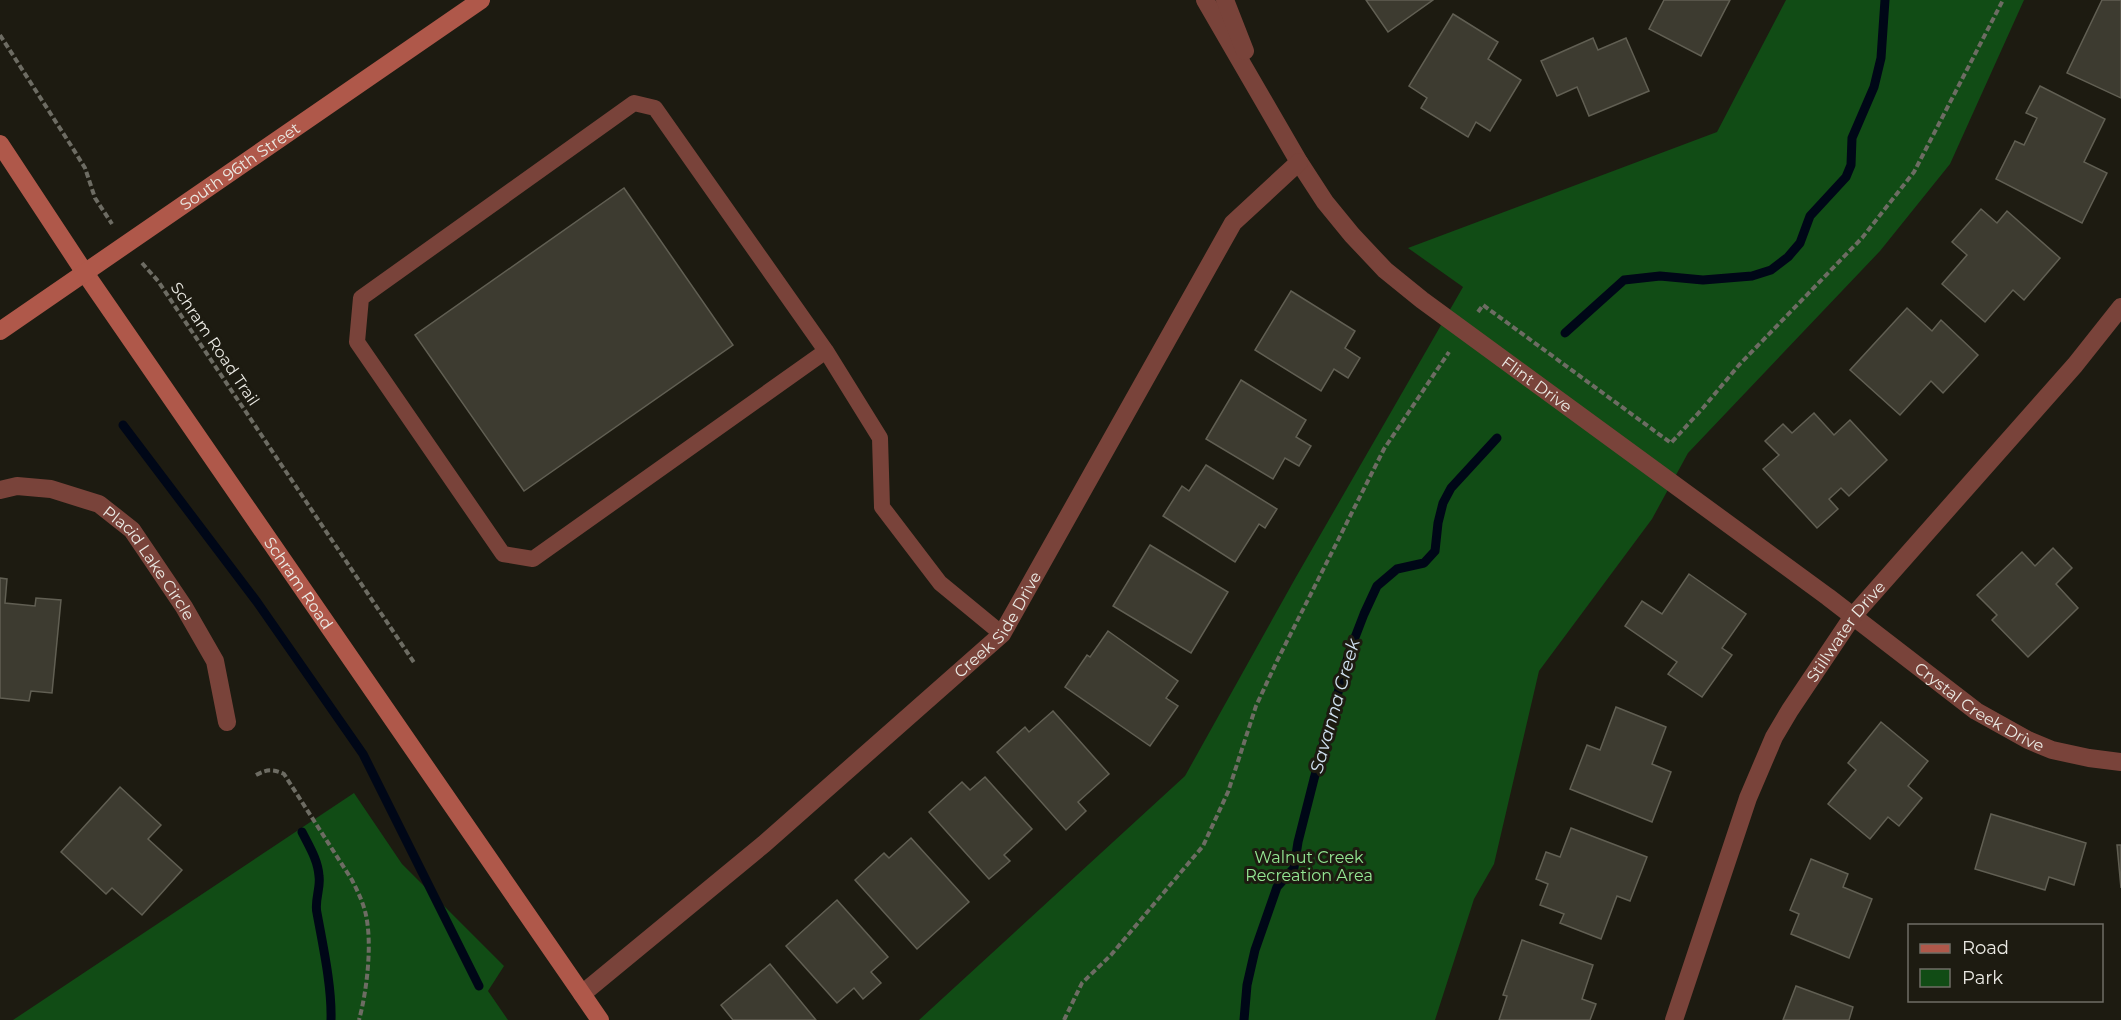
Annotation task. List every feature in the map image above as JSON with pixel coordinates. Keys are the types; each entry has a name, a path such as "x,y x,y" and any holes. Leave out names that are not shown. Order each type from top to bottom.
{"main road":[{"name":"South 96th Street","path":"0,331 481,0"},
{"name":"Schram Road","path":"0,144 85,273 600,1020"}],"street":[{"name":"Flint Drive","path":"1205,0 1299,162 1325,202 1352,236 1385,270 1422,300 1853,616"},
{"name":"Flint Drive","path":"1225,0 1269,108"},
{"name":"Creek Side Drive","path":"582,993 764,844 1002,634 1233,223 1299,162"},
{"name":"Stillwater Drive","path":"1674,1020 1748,798 1770,746 1790,710 1853,616 2075,365 2121,307"},
{"name":"Placid Lake Circle","path":"0,490 17,486 51,489 99,504 132,530 184,607 215,661 227,722"},
{"name":"Crystal Creek Drive","path":"1853,616 1976,711 2005,728 2052,750 2121,762"}],"lane":[{"path":"826,351 533,559 503,554 357,342 361,298 634,103 655,108 826,351 880,438 882,507 940,583 1002,634"}],"path":[{"path":"1483,305 1671,443 1738,365 1862,238 1914,172 2003,0"},
{"name":"Schram Road Trail","path":"0,35 85,168 95,198 127,245 158,281 415,664"},
{"path":"1064,1020 1082,983 1111,955 1203,846 1228,792 1256,706 1282,650 1384,448 1448,353"},
{"path":"256,775 265,770 276,770 284,774 360,896 366,913 368,934 366,993 359,1020"}],"green space":[{"name":"Walnut Creek Recreation Area","path":"1786,0 2024,0 1950,164 1880,251 1688,453 1652,519 1539,671 1494,864 1474,899 1435,1020 919,1020 1185,776 1296,577 1463,287 1408,248 1717,132"},
{"path":"354,793 402,864 504,966 488,991 508,1020 13,1020"}],"building":[{"path":"1366,0 1433,0 1388,32"},
{"path":"1664,0 1730,0 1701,56 1649,29"},
{"path":"2102,0 2121,0 2121,98 2067,73"},
{"path":"1453,14 1498,42 1488,59 1521,80 1490,131 1476,122 1468,137 1421,108 1427,98 1409,86"},
{"path":"1593,38 1598,50 1626,38 1649,91 1589,116 1577,87 1557,96 1541,61"},
{"path":"2040,86 2105,119 2084,162 2107,173 2082,223 1996,179 2015,141 2024,145 2037,118 2026,113"},
{"path":"624,188 733,345 524,491 415,335"},
{"path":"1981,209 1997,223 2007,211 2060,258 2024,300 2013,290 1985,322 1942,284 1967,255 1952,242"},
{"path":"1291,291 1355,331 1345,348 1360,358 1348,378 1334,369 1321,391 1255,350"},
{"path":"1907,308 1932,331 1941,320 1978,355 1943,393 1931,381 1900,415 1850,370"},
{"path":"1241,380 1306,420 1296,437 1311,446 1299,466 1285,458 1273,479 1206,439"},
{"path":"1814,413 1834,435 1850,420 1887,460 1849,496 1841,488 1829,499 1838,509 1817,528 1763,469 1779,455 1765,441 1783,424 1792,433"},
{"path":"1206,465 1277,509 1265,528 1259,524 1235,562 1163,516 1182,486 1189,491"},
{"path":"1150,545 1228,592 1191,653 1113,606"},
{"path":"2053,548 2072,568 2056,584 2078,608 2028,657 1992,620 1997,615 1977,595 2022,552 2035,566"},
{"path":"1689,574 1746,614 1722,648 1732,655 1702,697 1668,674 1677,662 1625,626 1642,601 1662,614"},
{"path":"0,578 7,579 5,603 35,606 36,598 61,600 52,693 31,691 29,701 0,698"},
{"path":"1108,631 1178,681 1166,698 1178,706 1150,746 1065,687 1087,655 1090,657"},
{"path":"1616,707 1666,727 1652,764 1671,772 1652,822 1570,789 1587,745 1600,750"},
{"path":"1053,711 1109,774 1078,802 1086,811 1066,830 997,752 1025,727 1029,732"},
{"path":"1881,722 1928,761 1908,786 1922,798 1899,826 1888,817 1870,839 1828,804 1856,770 1848,763"},
{"path":"985,777 1032,829 1004,855 1010,861 989,879 929,812 962,782 970,790"},
{"path":"120,787 161,825 148,839 182,870 142,915 112,888 106,894 61,852"},
{"path":"1991,814 2086,843 2074,885 2049,877 2045,890 1975,869"},
{"path":"1571,828 1647,857 1630,901 1617,896 1601,939 1560,923 1564,914 1540,905 1548,884 1536,879 1546,852 1560,857"},
{"path":"911,838 969,902 917,949 855,880 884,853 889,858"},
{"path":"2117,845 2121,845 2121,888"},
{"path":"1811,859 1848,874 1843,887 1872,899 1849,958 1791,934 1799,914 1790,910"},
{"path":"837,900 888,957 871,972 881,983 863,999 854,988 837,1003 786,946"},
{"path":"1522,940 1593,965 1582,999 1596,1004 1590,1020 1499,1020 1507,996 1503,995"},
{"path":"770,964 816,1020 733,1020 721,1005"},
{"path":"1796,986 1853,1007 1849,1020 1783,1020"}],"waterway":[{"name":"Savanna Creek","path":"1565,333 1624,280 1660,276 1703,280 1752,276 1771,270 1788,257 1800,243 1810,216 1846,177 1851,165 1852,138 1874,87 1881,58 1885,0"},
{"path":"123,425 257,602 363,754 479,986"},
{"name":"Savanna Creek","path":"1244,1020 1247,985 1255,950 1277,887 1294,868 1314,779 1349,653 1364,614 1377,586 1397,569 1424,563 1435,551 1443,503 1451,488 1497,438"},
{"path":"302,832 313,853 318,870 316,908 329,980 331,1020"}]}
